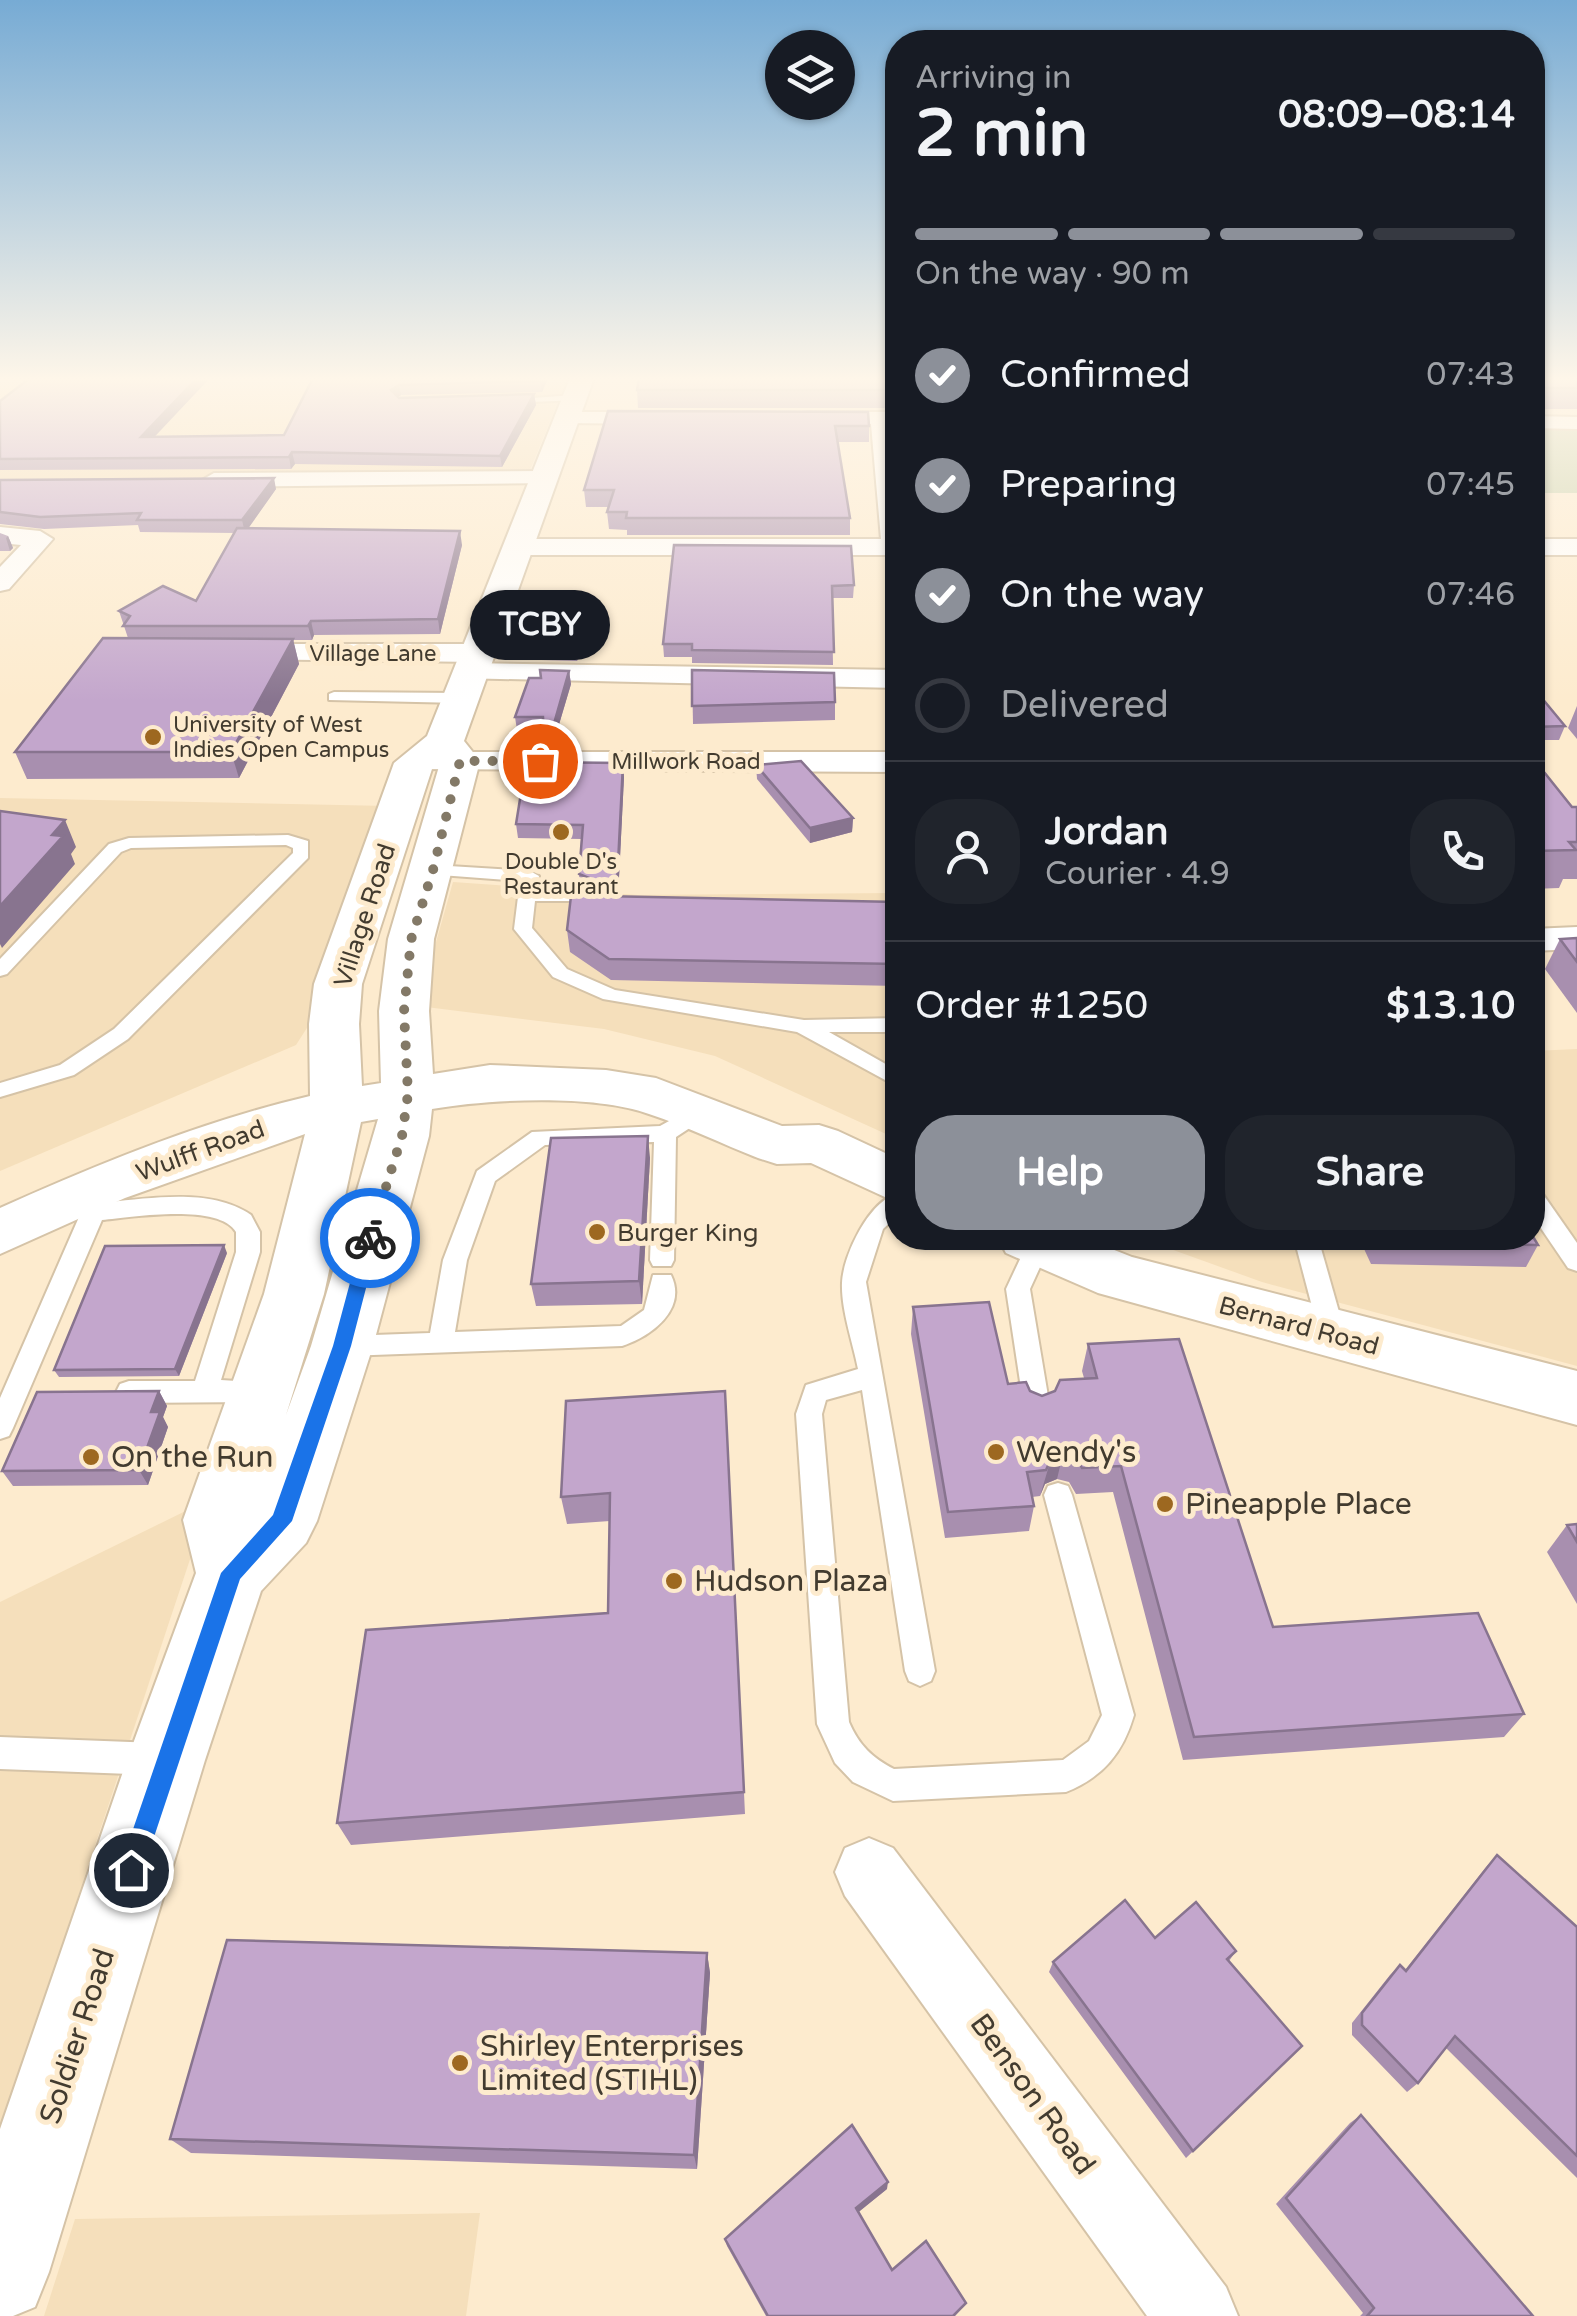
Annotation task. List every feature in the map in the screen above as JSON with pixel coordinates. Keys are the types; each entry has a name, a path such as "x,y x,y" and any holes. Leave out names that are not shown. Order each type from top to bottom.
{"main road":[{"name":"Village Road","path":"336,1089 334,1024 338,984 439,755 539,486"},
{"name":"Village Road","path":"408,1076 405,976 411,940 433,870 439,755"},
{"path":"408,1076 487,1048 607,1055 683,1069 732,1084 807,1116 818,1144"},
{"name":"Wulff Road","path":"2,1228 187,1117 408,1076"},
{"path":"408,1076 526,1082 656,1096 682,1122 777,1145 818,1144 885,1177"},
{"name":"Soldier Road","path":"0,2272 166,1760 232,1573 282,1521 342,1346 402,1136 408,1076"},
{"name":"Wulff Road","path":"2,1228 100,1198 266,1125 336,1089"},
{"path":"232,1573 218,1520 233,1392 294,1294 336,1089"},
{"name":"Bernard Road","path":"1056,1250 1118,1277 1577,1398"}],"street":[{"path":"0,535 40,539 0,582"},
{"path":"519,546 885,547"},
{"path":"1545,547 1577,547"},
{"name":"Village Lane","path":"205,653 470,674 885,679"},
{"name":"Millwork Road","path":"439,755 885,762"},
{"path":"1545,939 1577,938"},
{"name":"Benson Road","path":"869,1872 1197,2316"}],"lane":[{"path":"334,696 470,674"},
{"path":"0,970 115,848 128,843 288,840 302,845 302,854 121,1034 66,1070 0,1090"},
{"path":"433,870 530,876 523,929 560,973 610,995 802,1026 885,1026"},
{"path":"526,896 576,896 602,908 622,908"},
{"path":"802,1026 885,1073"},
{"path":"342,1346 622,1336 654,1320 660,1310 682,1122 540,1138 485,1177 455,1260 441,1340"},
{"path":"0,1428 100,1198 231,1212 242,1219 248,1230 248,1252 233,1392 110,1392"},
{"path":"885,1212 873,1224 854,1282 920,1671"},
{"path":"1545,1215 1577,1262"},
{"path":"1030,1250 1018,1289 1037,1408"},
{"path":"1309,1250 1332,1333"},
{"path":"873,1378 845,1381 814,1393 809,1414 833,1724 846,1752 864,1771 893,1785 1066,1776 1086,1766 1113,1737 1118,1715 1058,1494"},
{"path":"15,1392 53,1392"},
{"path":"0,1752 166,1760"}],"shaded area":[{"path":"0,798 388,806 314,1017 296,1045 0,1171"},
{"path":"453,882 638,895 885,893 885,1134 715,1056 604,1029 418,1006"},
{"path":"1577,1049 1577,1366 1262,1282 1173,1250 1545,1250 1545,1050"},
{"path":"210,1499 0,2132 0,1602"},
{"path":"480,2213 466,2316 44,2316 75,2219"}],"green space":[{"path":"1545,486 1577,486 1577,493 1545,493"}],"building":[{"path":"0,486 268,486 242,520 137,520 141,513 40,517 0,512"},
{"path":"585,486 845,486 850,518 626,518 627,512 607,512 614,490 584,490"},
{"path":"237,528 460,531 438,619 311,621 308,626 123,626 130,616 119,611 163,586 196,601"},
{"path":"674,545 851,546 854,585 832,586 834,652 692,650 692,644 663,644"},
{"path":"586,620 576,654 540,654 539,622"},
{"path":"103,638 293,639 231,752 15,752"},
{"path":"540,670 569,671 551,734 544,734 543,717 515,717 529,678 541,678"},
{"path":"692,670 834,673 835,702 692,706"},
{"path":"1545,702 1565,726 1545,727"},
{"path":"801,761 853,818 810,828 756,765"},
{"path":"526,762 623,763 617,884 604,884 579,874 583,825 516,824"},
{"path":"1545,773 1572,807 1577,807 1577,842 1569,842 1576,850 1545,851"},
{"path":"0,811 65,820 52,835 63,836 0,906"},
{"path":"576,887 600,896 885,902 885,964 609,959 567,930 571,896 576,896"},
{"path":"1577,938 1577,962 1560,939"},
{"name":"Burger King","path":"648,1136 639,1281 531,1284 551,1138"},
{"path":"224,1245 175,1369 54,1370 105,1246"},
{"path":"989,1302 1008,1384 1026,1382 1030,1391 1042,1396 1055,1391 1060,1380 1097,1378 1088,1344 1179,1339 1273,1627 1478,1613 1524,1714 1194,1737 1121,1466 1082,1468 1076,1457 1063,1454 1051,1459 1046,1470 1027,1472 1034,1506 948,1512 913,1307"},
{"path":"159,1391 151,1412 160,1412 139,1470 2,1471 37,1392"},
{"name":"Hudson Plaza","path":"725,1391 744,1792 337,1823 366,1630 608,1613 610,1493 561,1497 566,1401"},
{"path":"1577,1524 1577,1542 1567,1525"},
{"path":"1497,1855 1577,1927 1577,2156 1455,2036 1418,2083 1362,2025 1362,2013 1400,1965 1406,1971"},
{"path":"1125,1900 1155,1938 1196,1902 1236,1951 1227,1959 1302,2046 1193,2151 1053,1962"},
{"name":"Shirley Enterprises Limited (STIHL)","path":"227,1940 707,1953 694,2155 170,2139"},
{"path":"1361,2115 1533,2316 1367,2316 1374,2308 1286,2198"},
{"path":"852,2125 888,2182 856,2208 892,2270 926,2241 966,2303 953,2316 768,2316 725,2239"}],"way so far":[{"path":"370,1238 402,1136 408,1094 404,1011 411,940 460,761 540,761"}],"place":[{"name":"University of West Indies Open Campus","path":"153,737"},
{"name":"TCBY","path":"540,761"},
{"name":"Double D's Restaurant","path":"561,832"},
{"name":"Burger King","path":"597,1232"},
{"name":"Wendy's","path":"996,1452"},
{"name":"On the Run","path":"91,1457"},
{"name":"Pineapple Place","path":"1165,1504"},
{"name":"Hudson Plaza","path":"674,1581"},
{"name":"Shirley Enterprises Limited (STIHL)","path":"460,2063"}],"route":[{"path":"131,1870 232,1573 282,1521 342,1346 370,1238"}]}
